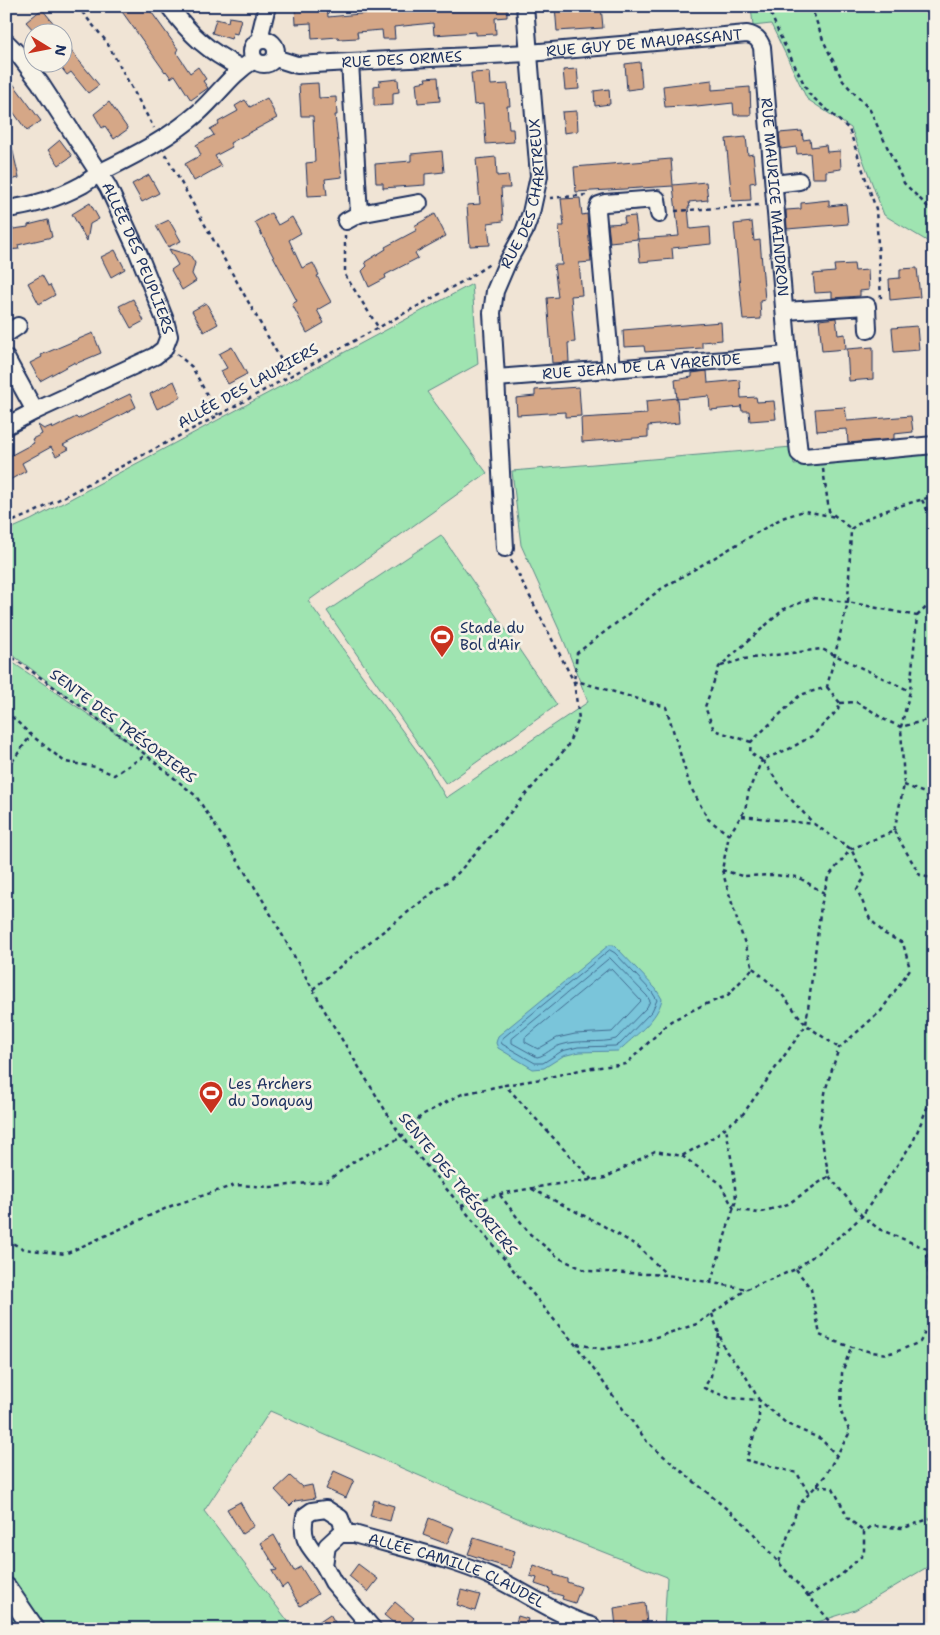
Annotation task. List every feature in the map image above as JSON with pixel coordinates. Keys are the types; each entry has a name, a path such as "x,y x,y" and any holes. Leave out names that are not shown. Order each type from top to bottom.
{"street":[{"path":"6,208 40,201 82,185 179,128 247,64 252,47 258,41 270,41 275,47 275,58 265,65 247,64 205,47 185,28 169,6"},
{"path":"262,40 261,31 267,6"},
{"name":"RUE DES CHARTREUX","path":"505,548 492,313 495,291 507,263 524,232 536,197 539,176 525,6"},
{"name":"RUE GUY DE MAUPASSANT","path":"529,53 747,34 755,36 760,40"},
{"name":"RUE MAURICE MAINDRON","path":"760,40 788,355 799,453 804,457 821,456"},
{"path":"6,42 18,54 40,83 100,173"},
{"name":"RUE DES ORMES","path":"275,58 297,65 529,53"},
{"path":"350,62 352,217 419,203"},
{"name":"ALLÉE DES PEUPLIERS","path":"6,426 155,356 164,348 169,336 166,320 137,250 100,173"},
{"path":"774,184 799,182"},
{"path":"611,370 597,211 599,206 605,203 657,199 667,212"},
{"path":"785,311 867,306 868,330"},
{"name":"RUE JEAN DE LA VARENDE","path":"496,378 788,355"},
{"path":"6,358 35,411"},
{"path":"821,456 934,445"},
{"name":"ALLÉE CAMILLE CLAUDEL","path":"346,1534 340,1518 326,1509 312,1511 306,1516 303,1528 304,1539 324,1565 332,1582 373,1629"},
{"name":"ALLÉE CAMILLE CLAUDEL","path":"324,1565 327,1546 340,1534 354,1534 466,1567 492,1577 572,1619 592,1626"},
{"path":"6,1588 34,1629"}],"path":[{"path":"77,6 106,41 157,133"},
{"path":"768,6 809,94 849,129 876,210 881,300"},
{"path":"811,6 823,40 843,81 870,110 904,183 934,213"},
{"path":"162,148 290,376"},
{"path":"544,198 587,195"},
{"path":"667,212 769,204"},
{"path":"352,217 345,275 378,328"},
{"name":"ALLÉE DES LAURIERS","path":"6,524 33,513 218,415 467,279 496,259"},
{"path":"173,349 192,367 218,415"},
{"path":"821,456 829,512 851,530"},
{"path":"827,686 848,602 851,530 865,519 882,512 934,496"},
{"path":"922,500 934,523"},
{"path":"313,989 374,938 458,873 568,747 579,719 574,682 577,653 661,589 782,518 804,511 836,517"},
{"path":"505,548 574,682"},
{"path":"751,742 714,730 705,707 719,667 784,609 813,598 848,602 917,616"},
{"path":"934,600 917,616 910,692 901,726 904,785 894,831 920,875 934,879"},
{"path":"719,667 744,659 822,649 910,692"},
{"name":"SENTE DES TRÉSORIERS","path":"6,653 146,755 196,796 261,897 313,989 401,1136 575,1344 648,1443 746,1525 826,1614 837,1629"},
{"path":"574,682 580,682 666,707 690,786 708,819 729,835"},
{"path":"827,686 840,703"},
{"path":"827,686 800,695 751,742 750,753 762,760 787,795 814,824 851,849 865,877 856,889 870,920 885,934 903,943 910,969 881,1011 839,1048 826,1088 819,1127 829,1176 862,1216 879,1229 927,1249 934,1248"},
{"path":"840,703 856,702 870,709 883,719 901,726 934,718"},
{"path":"839,1048 806,1025 780,992 753,968 722,870 729,835 745,810 749,790 762,760 789,749 812,736 838,710 840,703"},
{"path":"6,711 31,735 65,762 96,767 114,775 146,755"},
{"path":"6,767 12,762 31,735"},
{"path":"904,785 927,794 934,824"},
{"path":"742,816 814,824"},
{"path":"682,1156 708,1141 743,1114 806,1025 821,906 828,877 851,849 894,831"},
{"path":"722,870 742,876 773,875 798,877 824,893"},
{"path":"6,1240 24,1249 65,1254 171,1206 235,1185 272,1186 326,1181 356,1160 401,1136 422,1116 462,1094 584,1069 626,1064 671,1021 727,996 753,968"},
{"path":"505,1085 592,1180"},
{"path":"575,1344 602,1349 631,1346 697,1324 747,1289 796,1269 844,1233 862,1216 913,1142 934,1091"},
{"path":"711,1282 736,1200 726,1128"},
{"path":"461,1206 500,1194 605,1178 655,1151 682,1156 720,1182 734,1209"},
{"path":"734,1209 758,1213 788,1204 829,1176"},
{"path":"530,1189 602,1225 639,1248 667,1275"},
{"path":"500,1194 530,1234 559,1258 587,1271 667,1275 747,1289"},
{"path":"796,1269 811,1289 820,1335 832,1342 889,1353 920,1342 931,1320 927,1249"},
{"path":"712,1314 725,1350 745,1375 759,1400 787,1424 821,1439 837,1456"},
{"path":"719,1333 711,1376 704,1388 729,1398 759,1400"},
{"path":"779,1562 798,1506 826,1476 850,1432 841,1412 842,1373 851,1346"},
{"path":"759,1400 758,1420 746,1460 797,1473 809,1494"},
{"path":"809,1596 841,1574 864,1554 864,1532 848,1518 833,1488 816,1486"},
{"path":"864,1532 872,1526 904,1528 934,1517"}],"green space":[{"path":"751,6 934,6 934,265 932,244 884,215 851,128 807,99 771,24 753,26"},
{"path":"472,284 478,364 427,392 487,473 308,601 425,762 446,798 588,702 562,636 521,545 512,471 792,447 794,465 934,453 934,1563 855,1610 796,1629 664,1629 667,1577 524,1521 270,1411 204,1511 294,1629 6,1629 6,658 130,743 6,650 6,531 31,520"},
{"name":"Stade du Bol d'Air","path":"441,535 557,705 446,784 327,611"}],"water":[{"path":"609,945 614,945 618,949 656,989 662,999 652,1020 618,1051 579,1052 563,1056 544,1068 533,1069 498,1048 496,1043 498,1036"}],"building":[{"path":"118,6 147,6 178,49 176,52 190,73 198,67 206,79 203,81 208,88 191,100 175,75 171,78 165,72"},
{"path":"295,6 327,6 328,17 381,12 380,9 406,6 412,6 412,8 449,6 450,11 475,9 475,6 507,6 507,17 495,18 496,34 476,35 476,32 434,35 433,23 394,27 395,39 383,39 382,30 357,32 358,38 312,39 311,23 296,24"},
{"path":"555,6 601,6 603,28 557,31"},
{"path":"42,9 53,22 26,22"},
{"path":"229,17 241,19 237,34 233,33 231,39 212,33 216,19 228,22"},
{"path":"72,52 99,85 88,93 71,72"},
{"path":"640,62 642,88 627,90 625,64"},
{"path":"577,69 579,89 565,90 563,70"},
{"path":"490,72 491,85 508,84 510,106 507,106 509,129 513,129 514,142 486,144 483,104 474,105 471,73"},
{"path":"6,74 41,121 27,131 6,102"},
{"path":"438,77 440,101 418,103 416,83 426,81 425,78"},
{"path":"398,79 399,92 393,93 393,105 374,106 374,86 380,85 379,81"},
{"path":"712,80 712,90 750,87 751,115 734,115 733,103 697,107 697,105 665,107 663,86"},
{"path":"318,83 319,98 336,97 337,115 335,115 342,177 325,179 327,195 308,196 306,163 315,162 313,116 301,116 299,84"},
{"path":"609,89 610,104 595,106 594,91"},
{"path":"267,98 277,118 230,143 232,147 215,156 221,166 194,181 185,164 201,155 196,145 214,135 210,129 219,124 218,122 238,111 235,106 245,100 250,107"},
{"path":"109,102 128,129 114,139 105,126 102,128 94,114"},
{"path":"577,111 578,131 564,133 562,112"},
{"path":"802,131 803,140 810,139 811,147 826,145 827,152 840,151 841,169 826,171 826,178 812,178 810,153 797,154 796,147 781,149 779,133"},
{"path":"746,137 748,155 753,154 756,182 750,183 751,200 732,201 726,139"},
{"path":"60,140 72,156 59,165 48,150"},
{"path":"11,143 19,178 6,181 6,144"},
{"path":"442,151 444,172 425,174 425,185 383,188 383,183 376,183 375,164 411,161 411,154"},
{"path":"496,157 497,176 508,175 510,188 501,188 503,221 488,223 490,245 470,246 467,205 480,204 476,159"},
{"path":"671,159 673,185 706,182 708,200 689,202 690,207 688,207 690,229 710,227 711,244 672,248 673,259 640,262 638,239 679,236 673,186 576,192 574,167"},
{"path":"149,175 159,193 142,202 132,184"},
{"path":"580,198 582,215 587,214 591,262 579,263 582,295 571,296 575,342 568,343 569,362 552,363 547,298 558,297 554,265 562,265 559,226 564,226 561,199"},
{"path":"829,200 829,206 846,204 848,224 787,229 786,210 801,209 801,203"},
{"path":"90,203 99,219 90,224 87,241 72,214"},
{"path":"271,213 278,225 292,217 301,233 289,240 302,268 313,263 319,275 317,276 331,302 317,310 324,323 307,333 292,304 297,301 255,222"},
{"path":"435,214 446,236 415,253 418,258 385,275 386,278 369,287 362,271 367,266 365,262 386,249 385,247 417,230 414,226"},
{"path":"635,216 638,239 610,242 608,224 625,223 624,217"},
{"path":"48,220 52,237 18,245 19,249 6,250 6,230 28,227 28,225"},
{"path":"169,220 181,241 168,247 156,226"},
{"path":"752,222 754,241 760,240 765,300 760,301 761,319 743,320 734,224"},
{"path":"169,249 190,255 195,263 192,274 196,281 182,290 171,270 178,265"},
{"path":"115,250 125,269 111,277 101,257"},
{"path":"854,264 855,271 868,270 869,290 860,291 860,296 832,298 832,292 815,293 813,274 835,272 834,265"},
{"path":"917,268 920,297 890,300 889,279 900,278 900,269"},
{"path":"42,275 55,295 39,304 28,283"},
{"path":"133,299 144,321 131,328 119,306"},
{"path":"206,303 218,324 204,332 192,311"},
{"path":"836,318 838,335 845,334 846,349 822,351 819,320"},
{"path":"721,322 722,340 702,342 702,348 645,352 644,346 624,347 623,330"},
{"path":"917,326 919,350 894,352 892,328"},
{"path":"93,333 101,353 75,364 75,362 40,381 30,363 42,357 41,355"},
{"path":"232,347 247,374 228,384 221,371 227,368 219,354"},
{"path":"873,347 873,379 849,381 847,349"},
{"path":"707,371 708,383 740,380 741,398 756,397 757,402 774,401 776,419 750,421 749,411 742,411 741,405 741,407 710,410 709,396 677,399 675,380 692,377 692,373"},
{"path":"174,381 181,397 157,409 150,394"},
{"path":"579,387 581,416 565,417 565,412 517,415 516,398 535,396 535,390"},
{"path":"130,394 136,407 63,445 69,449 56,456 51,447 22,463 26,471 6,482 6,458 34,443 32,439 42,434 38,425 44,429 51,426 52,429 76,417 78,419"},
{"path":"677,398 679,423 648,426 648,437 582,442 581,418 647,414 646,401"},
{"path":"845,407 847,421 911,416 913,432 894,434 894,439 848,443 847,429 817,431 815,409"},
{"path":"334,1471 354,1480 346,1498 326,1489"},
{"path":"290,1476 302,1487 312,1485 315,1498 295,1501 290,1506 275,1490"},
{"path":"374,1500 394,1506 390,1521 370,1516"},
{"path":"240,1502 254,1526 242,1534 227,1509"},
{"path":"429,1518 454,1528 447,1544 423,1535"},
{"path":"274,1535 294,1571 301,1567 318,1594 300,1606 287,1584 282,1588 272,1571 277,1570 261,1543"},
{"path":"474,1538 515,1551 510,1568 468,1554"},
{"path":"358,1564 378,1579 368,1592 349,1576"},
{"path":"534,1565 554,1572 554,1575 567,1579 567,1582 581,1587 575,1603 562,1599 563,1596 549,1592 550,1589 535,1584 537,1578 530,1576"},
{"path":"461,1590 480,1595 475,1611 457,1605"},
{"path":"395,1602 414,1618 406,1629 401,1629 384,1615"},
{"path":"645,1603 647,1624 616,1627 614,1608"},
{"path":"330,1614 339,1629 308,1629"},
{"path":"518,1616 528,1619 525,1629 514,1629"}],"place":[{"name":"Stade du Bol d'Air","path":"442,658"},
{"name":"Les Archers du Jonquay","path":"211,1114"}]}
